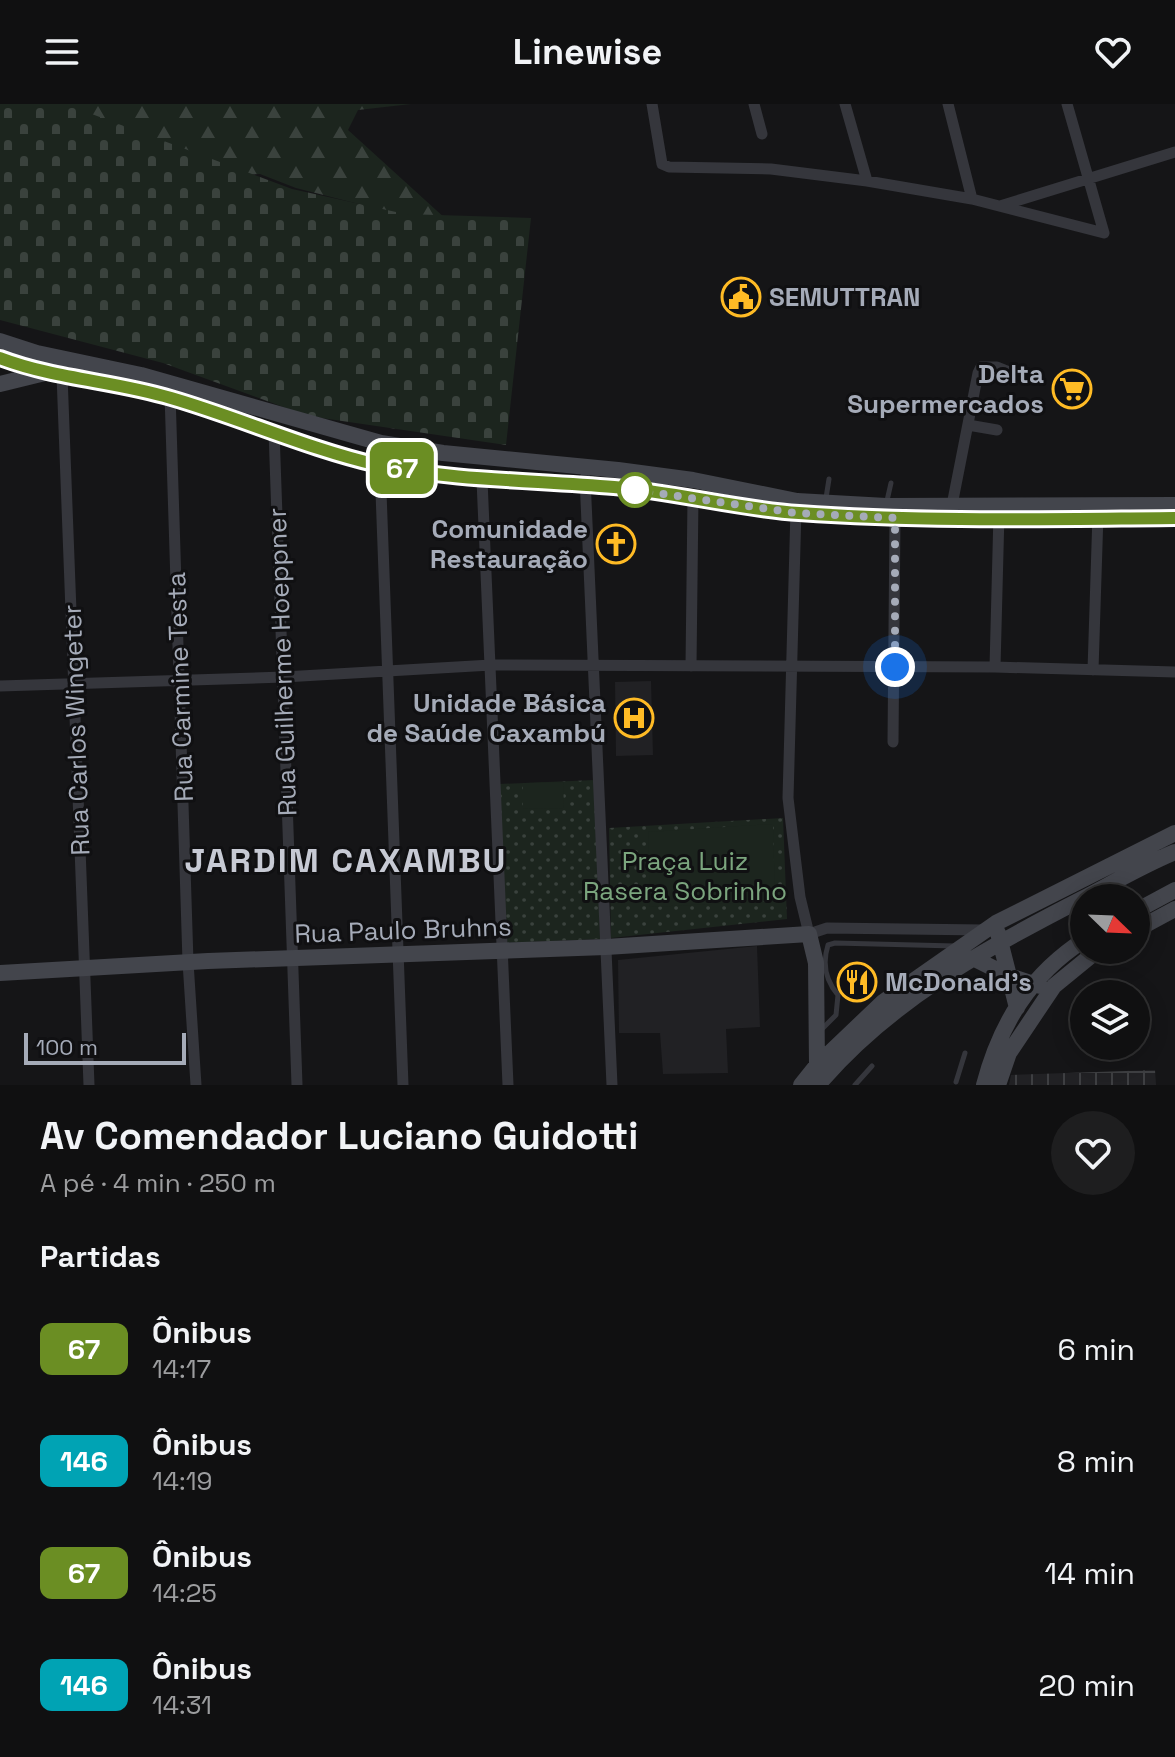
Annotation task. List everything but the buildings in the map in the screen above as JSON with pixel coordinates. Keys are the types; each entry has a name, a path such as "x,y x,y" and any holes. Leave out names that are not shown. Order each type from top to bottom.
{"main road":[{"path":"0,341 37,353 141,375 171,392 328,451 380,465 482,480 585,485 796,507 890,512 1098,512 1175,505"},
{"path":"0,358 55,374 171,392 381,443 443,453 587,466 693,480 796,507 825,502 890,512 952,505 999,513"},
{"path":"0,384 55,374"},
{"path":"1098,512 1175,518"},
{"path":"818,1085 869,1032 968,952 991,926 1171,833"},
{"path":"801,1085 817,1065 883,1002 968,952 1000,941 1175,852"},
{"path":"1150,903 1175,890"},
{"path":"1150,922 1175,909"},
{"path":"991,926 1000,941 1017,1008"},
{"path":"809,934 816,963 817,1065"},
{"name":"Rua Paulo Bruhns","path":"0,973 188,962 606,947 809,934"},
{"path":"984,1085 998,1041 1032,984 1070,949"},
{"path":"968,952 1009,976 1032,984 1054,986"},
{"path":"998,1085 1009,1053 1054,986 1081,964"}],"street":[{"path":"652,104 662,164 669,167 771,169 867,181 972,199 1104,233 1067,104"},
{"path":"754,104 762,134"},
{"path":"845,104 867,181"},
{"path":"948,104 972,199"},
{"path":"999,206 1175,152"},
{"path":"952,505 981,367 997,367 1007,371"},
{"name":"Rua Carlos Wingeter","path":"55,374 76,683 89,1085"},
{"name":"Rua Carmine Testa","path":"171,392 188,962 196,1085"},
{"path":"968,425 997,430"},
{"name":"Rua Guilherme Hoeppner","path":"274,431 297,1085"},
{"path":"380,465 403,1085"},
{"path":"587,466 585,485 612,1085"},
{"path":"482,480 508,1085"},
{"path":"691,666 693,497"},
{"path":"796,507 788,798 800,897 809,934 827,928 991,926"},
{"path":"890,512 895,667 893,742"},
{"path":"1093,670 1098,512"},
{"path":"995,667 999,513"},
{"path":"0,686 284,677 491,665 995,667 1175,672"}],"lane":[{"path":"825,502 829,479"},
{"path":"890,512 891,483"},
{"path":"819,1033 836,1015 838,995 827,983 828,945 968,952"},
{"path":"956,1082 965,1053"},
{"path":"855,1085 872,1066"}],"shaded area":[{"name":"Unidade Básica de Saúde Caxambú","path":"651,681 653,755 616,756 615,682"},
{"path":"757,946 760,1027 726,1029 728,1073 663,1074 660,1033 619,1033 618,960"},
{"path":"1155,1070 1156,1085 1009,1085 1011,1075"}],"green space":[{"path":"0,104 65,104 292,189 405,214 531,218 506,445 308,416 163,363 0,320"},
{"path":"44,104 411,104 358,110 348,130 458,230 407,214 296,188 260,174 241,175"},
{"path":"595,780 600,939 505,943 499,784"},
{"path":"563,782 564,808 523,809 523,783"},
{"name":"Praça Luiz Rasera Sobrinho","path":"783,818 787,919 611,938 609,828"},
{"path":"773,824 775,901 650,907 648,832"}],"bus line":[{"name":"67","path":"0,358 37,371 169,397 328,451 380,465 482,480 616,487 796,513 999,521 1175,518"}],"place":[{"name":"SEMUTTRAN","path":"741,297"},
{"name":"Delta Supermercados","path":"1072,389"},
{"name":"Comunidade Restauração","path":"616,544"},
{"name":"Unidade Básica de Saúde Caxambú","path":"634,718"},
{"name":"McDonald's","path":"857,982"}],"district":[{"name":"JARDIM CAXAMBU","path":"346,860"}],"route":[{"path":"635,490 796,513 895,518 895,667"}]}
